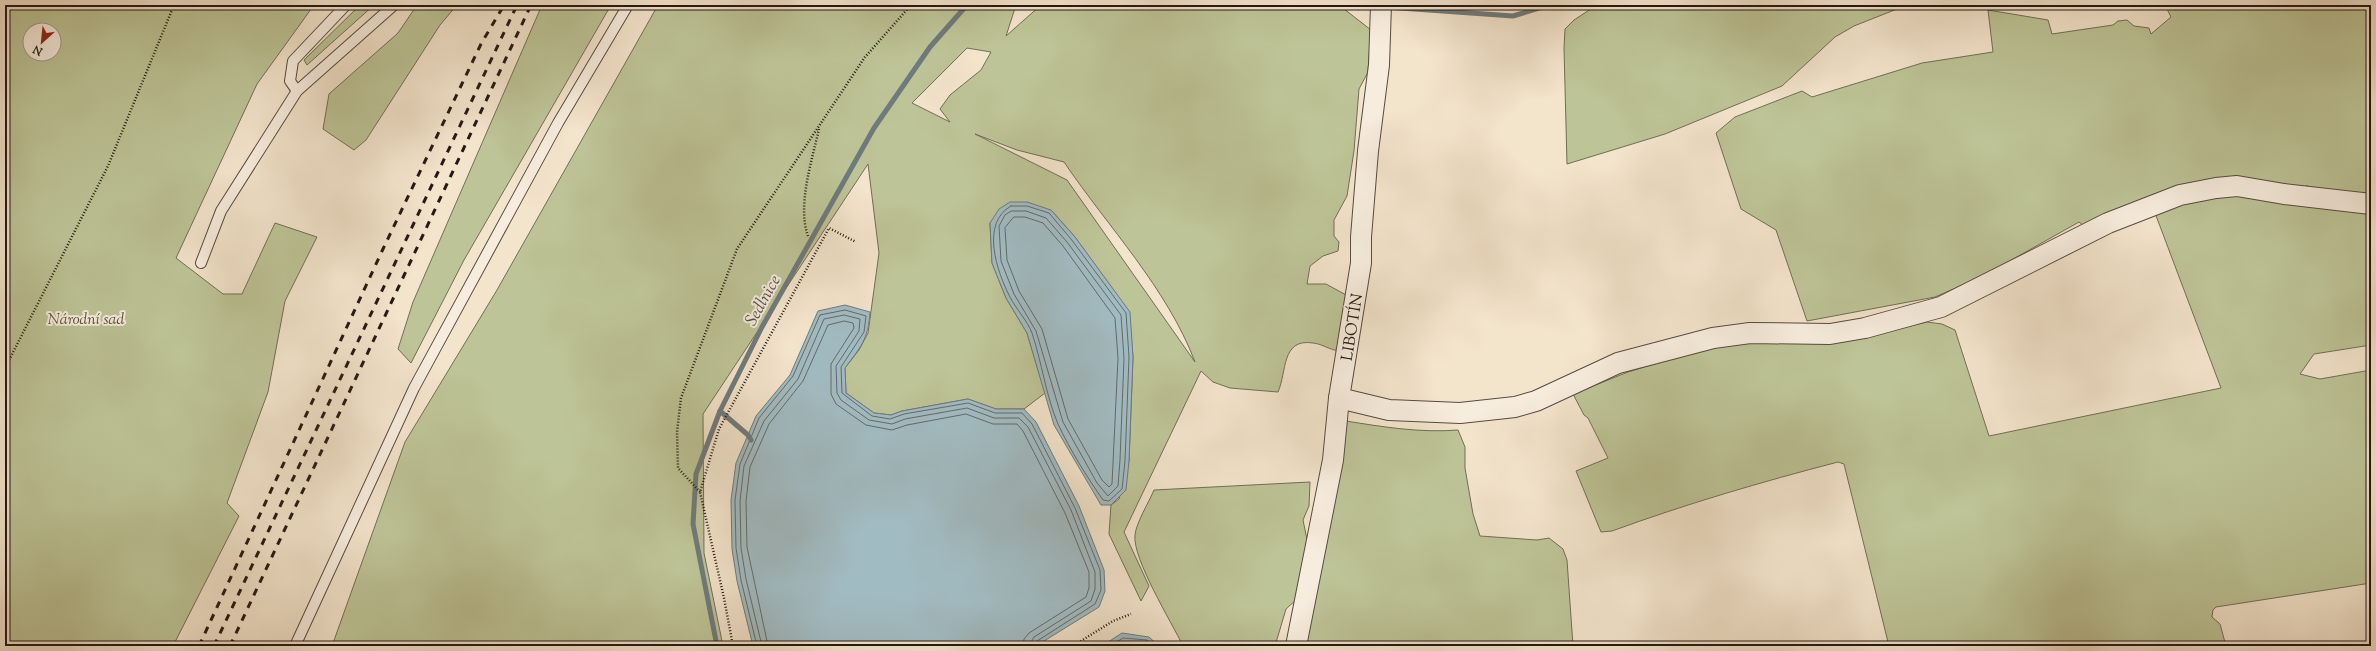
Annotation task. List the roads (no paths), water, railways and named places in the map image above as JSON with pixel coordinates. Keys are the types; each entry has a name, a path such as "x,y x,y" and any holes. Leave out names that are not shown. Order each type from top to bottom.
{"street":[{"name":"LIBOTÍN","path":"1296,646 1332,460 1339,398 1361,263 1361,237 1368,151 1379,65 1381,5"},
{"path":"1339,398 1389,410 1460,413 1515,407 1536,401 1618,363 1713,338 1750,333 1830,334 1865,328 1941,307 2108,223 2180,195 2216,188 2237,186 2284,194 2371,204"}],"lane":[{"path":"297,91 290,81 293,61 346,5"},
{"path":"201,263 221,211 297,91 394,5"},
{"path":"296,646 414,388 558,123 628,5"}],"water":[{"path":"1010,202 1027,202 1051,210 1075,237 1130,312 1133,357 1129,461 1126,490 1111,505 1101,505 1054,425 1027,333 1006,298 992,263 990,223 999,209"},
{"path":"845,305 870,312 868,329 863,342 845,368 846,393 874,413 891,415 902,411 968,399 996,409 1024,409 1036,422 1079,506 1104,570 1105,591 1099,607 1036,646 753,646 737,581 732,549 731,500 736,463 756,416 790,375 818,311"},
{"path":"1122,633 1149,637 1159,646 1102,646"}],"waterway":[{"name":"Sedlnice","path":"717,646 693,524 696,474 720,411 762,327 874,128 930,47 967,5"},
{"path":"1386,7 1513,16 1549,5"},
{"path":"720,411 748,435 751,440"}],"railway":[{"path":"199,646 383,249 481,44 504,5"},
{"path":"214,646 517,5"},
{"path":"230,646 531,5"}],"park label":[{"name":"Národní sad","path":"86,318"}]}
